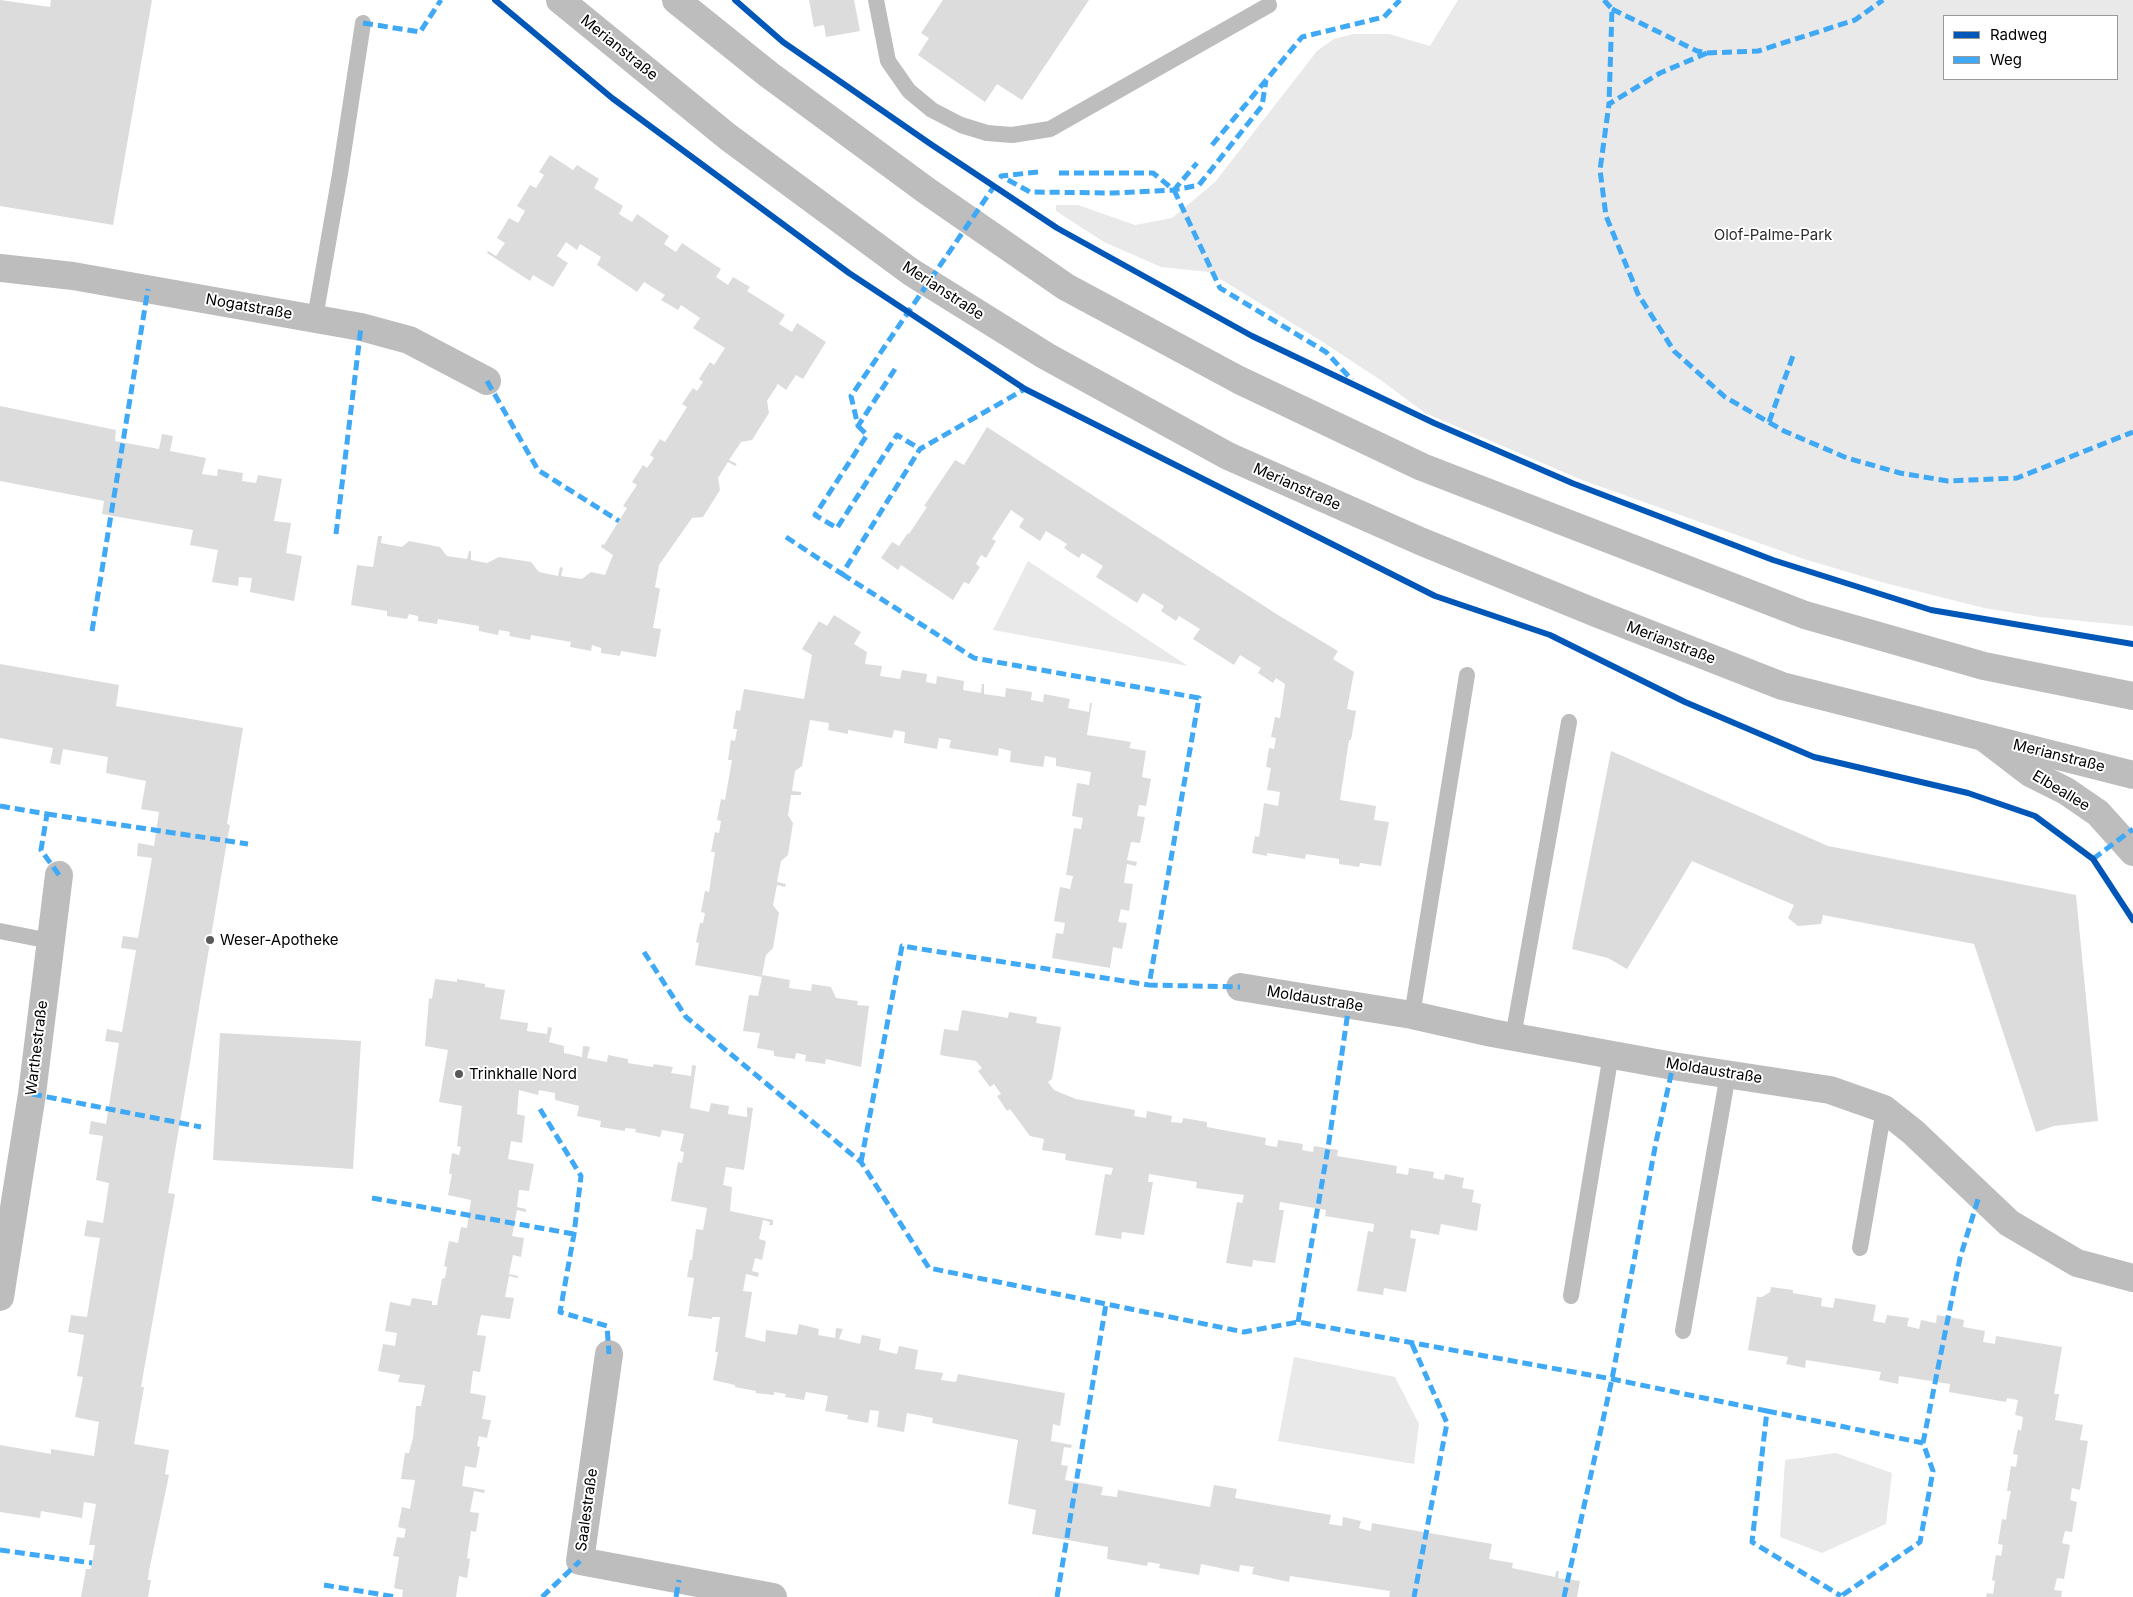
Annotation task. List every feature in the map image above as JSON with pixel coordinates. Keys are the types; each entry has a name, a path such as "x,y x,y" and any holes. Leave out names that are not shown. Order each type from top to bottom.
{"main road":[{"name":"Merianstraße","path":"560,0 728,137 911,272 1046,356 1228,456 1439,549 1782,686 2133,775"},
{"path":"676,0 768,74 911,180 1066,287 1239,380 1422,467 1805,615 1984,666 2133,696"},
{"name":"Nogatstraße","path":"0,268 73,276 361,327 409,340 487,381"},
{"name":"Elbeallee","path":"1983,737 2030,773 2066,791 2098,813 2133,852"},
{"name":"Warthestraße","path":"0,1297 6,1218 32,1094 58,876"},
{"name":"Moldaustraße","path":"1240,987 1412,1015 1513,1037 1673,1066 1830,1090 1884,1109 1913,1132 2009,1223 2077,1263 2133,1278"},
{"name":"Saalestraße","path":"609,1354 580,1561 773,1597"}],"lane":[{"path":"876,0 888,61 909,91 932,110 961,125 988,133 1012,135 1050,128 1269,5"},
{"path":"315,318 363,23"},
{"path":"1412,1015 1467,675"},
{"path":"1513,1037 1569,722"},
{"path":"0,931 50,941"},
{"path":"1571,1296 1611,1054"},
{"path":"1683,1331 1728,1074"},
{"path":"1860,1248 1884,1109"}],"green space":[{"name":"Olof-Palme-Park","path":"1458,0 2133,0 2133,626 2040,617 1984,608 1881,582 1804,559 1582,480 1425,413 1382,381 1318,339 1209,272 1161,267 1104,242 1056,211 1056,205 1078,205 1135,225 1172,218 1215,182 1317,51 1334,39 1353,34 1389,34 1430,46"},
{"path":"1028,561 1188,666 993,630"},
{"path":"1294,1357 1395,1377 1419,1424 1414,1464 1278,1441"},
{"path":"1836,1453 1892,1473 1886,1524 1822,1553 1780,1537 1785,1460"}],"building":[{"path":"0,0 50,7 51,0 152,0 113,225 0,206"},
{"path":"809,0 854,0 860,31 826,37 824,25 814,27"},
{"path":"943,0 1089,0 1022,100 997,84 985,102 918,55 929,38 921,33"},
{"path":"550,155 573,170 577,165 599,179 594,188 623,206 619,214 632,222 637,214 669,236 664,244 676,252 682,243 721,269 716,277 728,285 733,277 750,287 747,291 785,315 779,324 792,332 797,323 826,342 803,379 796,375 786,390 778,384 767,401 769,413 752,440 741,442 729,460 737,464 735,466 728,462 718,478 720,490 703,517 692,518 659,565 655,587 660,589 653,628 661,629 656,657 621,651 620,656 601,653 601,648 592,645 591,651 570,647 571,642 531,635 530,640 509,636 510,632 499,630 498,635 479,631 479,626 438,619 437,624 418,621 418,616 409,614 407,619 387,616 387,611 351,605 357,565 373,567 378,536 382,536 381,543 402,547 409,541 440,547 447,556 467,559 469,551 471,551 471,560 487,563 499,557 531,562 539,572 558,576 560,567 563,568 561,576 582,579 591,572 605,575 613,555 601,547 627,508 623,506 637,485 632,482 643,465 647,468 654,458 650,455 660,439 665,442 687,407 682,404 693,388 697,391 703,382 699,379 710,362 714,365 725,348 693,328 700,318 681,305 678,310 661,300 665,295 644,282 637,292 597,265 601,257 580,244 577,250 566,242 557,256 568,263 553,287 533,275 530,281 487,253 488,251 496,256 505,243 497,238 509,218 518,223 525,211 517,206 530,185 536,188 544,175 539,172"},
{"path":"0,406 116,430 115,441 159,449 162,434 173,436 170,451 206,458 202,474 217,476 218,469 243,473 242,481 256,483 258,475 282,479 274,521 291,523 286,553 302,556 294,601 250,592 252,578 239,577 238,586 212,582 218,550 190,545 193,530 102,514 104,501 0,481"},
{"path":"987,427 1278,615 1338,651 1333,659 1354,672 1347,709 1356,711 1351,740 1349,740 1340,800 1376,806 1374,820 1389,822 1381,866 1360,863 1359,867 1339,864 1339,859 1306,854 1305,859 1267,853 1267,856 1252,853 1255,836 1259,837 1264,803 1278,806 1280,792 1267,790 1271,768 1266,767 1269,748 1274,749 1276,738 1271,737 1275,717 1280,718 1285,684 1276,678 1273,683 1258,673 1261,668 1240,655 1234,665 1193,639 1200,629 1179,616 1176,621 1161,611 1164,606 1143,593 1137,603 1096,577 1103,566 1082,553 1079,558 1064,548 1067,544 1046,531 1040,541 1019,527 1024,519 1011,510 992,539 996,541 986,558 981,555 976,564 980,567 969,584 964,582 953,600 901,565 898,570 881,558 892,542 899,546 909,534 927,507 924,506 955,460 964,465"},
{"path":"834,615 861,632 854,644 867,652 865,664 882,666 880,676 900,679 902,670 927,674 926,682 936,684 937,676 964,681 963,690 981,693 982,684 984,684 984,694 1005,697 1006,688 1032,692 1031,700 1043,702 1044,694 1070,699 1068,708 1089,712 1090,703 1092,703 1087,735 1131,742 1129,748 1146,751 1142,777 1151,779 1146,806 1139,805 1137,816 1145,817 1140,843 1131,842 1127,860 1137,862 1136,866 1127,864 1124,883 1133,884 1129,911 1121,909 1118,922 1127,923 1122,949 1113,947 1110,968 1052,958 1056,933 1063,934 1065,923 1054,921 1060,887 1070,889 1073,876 1066,875 1074,828 1081,829 1083,818 1072,816 1077,783 1089,785 1091,772 1056,766 1056,758 1045,756 1043,767 1010,762 1011,751 999,748 998,756 949,748 951,740 939,738 937,749 904,743 905,732 894,730 892,738 848,730 848,734 828,730 829,723 810,720 802,766 795,771 792,791 801,792 801,795 791,795 788,815 793,823 788,855 781,861 777,882 786,884 785,887 777,885 773,905 779,913 773,948 766,955 762,975 790,980 789,988 811,991 812,984 831,987 836,998 858,1001 857,1005 869,1006 861,1067 826,1059 825,1064 805,1061 806,1055 796,1053 795,1059 774,1056 774,1051 757,1048 760,1033 743,1031 749,995 758,996 762,977 695,965 699,943 696,942 700,923 703,923 705,913 701,912 705,891 709,892 715,852 711,852 715,832 719,833 721,821 717,820 721,799 725,800 732,760 728,760 731,740 735,741 737,729 733,729 736,710 740,711 744,689 804,699 812,655 802,649 819,621 827,626"},
{"path":"0,664 119,685 116,706 243,728 227,824 230,825 168,1193 175,1194 141,1387 144,1387 134,1444 169,1450 165,1474 169,1475 149,1571 148,1580 151,1580 148,1597 81,1597 86,1569 91,1569 95,1545 89,1545 96,1504 84,1502 82,1518 41,1511 40,1518 0,1512 0,1445 51,1454 51,1449 94,1456 99,1422 75,1417 83,1377 77,1376 84,1335 68,1332 71,1315 87,1317 100,1238 84,1236 87,1220 103,1223 109,1183 96,1180 103,1136 89,1134 91,1121 106,1124 119,1043 105,1041 107,1029 122,1032 136,950 121,948 123,936 138,938 152,858 137,856 138,843 154,846 159,812 141,809 146,781 106,773 108,757 63,749 60,765 50,763 53,748 0,738"},
{"path":"1611,751 1828,846 2076,895 2098,1121 2054,1126 2036,1132 1974,944 1823,915 1821,924 1798,926 1788,918 1794,905 1692,861 1627,969 1608,958 1572,949"},
{"path":"435,979 457,982 457,979 485,984 485,987 505,990 500,1019 528,1023 527,1031 547,1034 548,1027 552,1028 549,1042 564,1046 564,1053 582,1057 583,1046 586,1046 590,1047 587,1058 607,1062 608,1055 628,1059 628,1063 653,1067 654,1064 673,1067 671,1073 691,1076 692,1065 696,1066 690,1108 709,1112 711,1103 729,1106 728,1114 747,1117 747,1107 753,1108 744,1170 726,1167 723,1185 732,1187 730,1211 773,1220 773,1225 769,1225 770,1222 763,1220 759,1239 766,1241 762,1260 755,1258 752,1271 759,1273 758,1277 746,1274 743,1291 752,1292 745,1337 765,1342 766,1330 797,1335 799,1324 819,1329 818,1335 835,1338 836,1328 843,1329 839,1339 860,1344 862,1335 881,1339 879,1350 897,1354 899,1346 918,1350 915,1369 943,1373 941,1380 956,1382 958,1374 1065,1393 1060,1426 1053,1424 1051,1441 1072,1445 1071,1448 1064,1447 1061,1465 1068,1466 1065,1480 1103,1487 1101,1495 1117,1497 1118,1490 1210,1507 1214,1485 1237,1489 1235,1498 1331,1515 1329,1524 1342,1526 1343,1517 1361,1521 1359,1528 1371,1531 1372,1523 1492,1544 1489,1559 1513,1563 1512,1568 1555,1577 1556,1571 1559,1571 1558,1578 1580,1581 1577,1597 1389,1597 1390,1591 1290,1576 1289,1582 1252,1574 1254,1567 1240,1565 1239,1572 1201,1564 1199,1575 1159,1568 1160,1564 1148,1562 1147,1566 1107,1559 1108,1547 1032,1534 1036,1510 1008,1504 1018,1440 932,1423 933,1418 907,1413 904,1432 877,1427 879,1411 870,1410 868,1423 847,1419 848,1415 825,1411 828,1396 806,1392 804,1400 785,1397 786,1394 774,1392 774,1395 756,1393 756,1391 713,1380 718,1352 715,1352 720,1317 712,1317 712,1319 688,1316 694,1278 687,1277 690,1260 692,1260 696,1229 703,1230 707,1208 671,1201 678,1162 682,1163 684,1152 680,1151 684,1134 662,1130 660,1137 635,1132 636,1129 625,1128 625,1131 600,1127 601,1121 577,1116 579,1106 555,1100 555,1093 539,1090 538,1095 519,1090 517,1114 525,1116 522,1143 511,1141 508,1159 534,1164 529,1191 519,1190 517,1207 526,1209 526,1212 517,1210 512,1236 524,1238 521,1257 513,1255 509,1274 518,1276 518,1278 509,1276 505,1297 514,1298 510,1319 481,1315 477,1335 486,1336 480,1372 473,1371 470,1393 486,1396 482,1419 491,1420 487,1438 479,1436 477,1446 480,1447 476,1468 465,1466 462,1486 485,1490 484,1493 474,1491 470,1512 479,1513 476,1532 471,1531 467,1558 470,1559 467,1578 459,1576 456,1597 402,1597 403,1590 394,1588 399,1557 393,1556 397,1537 404,1538 406,1529 398,1527 402,1507 410,1509 415,1480 401,1479 405,1453 409,1453 413,1438 416,1406 421,1406 425,1385 398,1382 400,1375 378,1371 383,1344 395,1346 397,1333 385,1331 390,1302 410,1306 412,1298 432,1301 432,1305 437,1305 442,1279 445,1278 447,1267 444,1266 449,1241 458,1243 461,1227 467,1228 471,1200 448,1195 452,1174 449,1174 452,1153 459,1155 461,1147 457,1146 462,1106 439,1102 448,1050 425,1046 429,998 432,999"},
{"path":"962,1010 1008,1018 1009,1012 1037,1017 1036,1023 1061,1027 1052,1079 1048,1082 1054,1090 1076,1099 1135,1110 1134,1116 1146,1118 1147,1111 1172,1116 1171,1122 1182,1123 1183,1118 1207,1122 1207,1127 1266,1138 1265,1145 1277,1147 1278,1140 1303,1144 1302,1150 1313,1152 1314,1146 1338,1150 1337,1156 1397,1166 1396,1173 1408,1175 1409,1168 1434,1172 1433,1178 1444,1180 1445,1174 1464,1178 1462,1188 1474,1190 1472,1202 1481,1204 1477,1231 1441,1224 1439,1235 1411,1230 1410,1238 1416,1239 1406,1292 1384,1288 1383,1295 1357,1291 1368,1231 1373,1232 1374,1224 1325,1216 1326,1210 1280,1202 1279,1210 1284,1210 1275,1263 1253,1260 1252,1267 1226,1263 1237,1202 1242,1203 1244,1195 1196,1188 1197,1182 1149,1174 1148,1182 1153,1182 1144,1235 1122,1232 1121,1239 1095,1235 1105,1174 1111,1175 1113,1168 1065,1160 1066,1154 1042,1150 1044,1139 1030,1136 1010,1109 1007,1111 997,1096 1001,1094 994,1084 990,1087 978,1071 982,1068 976,1061 940,1055 944,1029 958,1031"},
{"path":"220,1033 361,1041 353,1169 213,1160"},
{"path":"1771,1287 1793,1290 1793,1293 1822,1298 1821,1306 1833,1308 1835,1298 1876,1305 1873,1321 1885,1323 1887,1315 1909,1318 1907,1326 1919,1329 1921,1320 1936,1323 1937,1315 1964,1320 1963,1327 1985,1331 1983,1342 1995,1344 1996,1336 2062,1347 2054,1394 2059,1394 2055,1420 2083,1425 2080,1440 2088,1441 2080,1490 2072,1488 2070,1500 2077,1502 2072,1532 2065,1531 2062,1543 2070,1545 2064,1579 2057,1578 2054,1590 2062,1591 2061,1597 1986,1597 1987,1593 1993,1594 1995,1581 1992,1580 1996,1555 2001,1556 2003,1545 1998,1544 2002,1519 2006,1520 2011,1491 2007,1491 2011,1466 2016,1467 2018,1455 2013,1454 2018,1429 2021,1431 2023,1417 2015,1415 2018,1400 2007,1398 2006,1402 1949,1392 1950,1384 1899,1376 1898,1384 1879,1380 1881,1372 1806,1360 1805,1368 1786,1364 1788,1357 1748,1350 1757,1297 1762,1297 1770,1292"}],"marked path":[{"path":"363,23 420,32 441,0"},
{"path":"1212,145 1302,37 1384,17 1400,0"},
{"path":"1604,0 1612,9 1609,104"},
{"path":"1612,9 1697,51 1707,53 1758,51 1855,20 1883,0"},
{"path":"1707,53 1660,73 1609,104 1600,170 1606,216 1638,294 1674,351 1725,397 1784,431 1847,458 1900,473 1948,481 2017,478 2133,432"},
{"path":"1038,172 1001,176 1030,192 1112,193 1174,190 1199,185 1262,106 1266,80"},
{"path":"1059,173 1153,173 1174,190 1197,163"},
{"path":"895,369 858,426 851,396 997,182"},
{"path":"1174,190 1220,288 1326,352 1352,380"},
{"path":"92,631 148,289"},
{"path":"336,534 361,327"},
{"path":"1769,422 1794,353"},
{"path":"487,381 538,470 619,521"},
{"path":"786,537 842,574 920,449 1025,389"},
{"path":"858,426 867,435 815,515 837,528 897,435 920,449"},
{"path":"842,574 974,658 1199,698 1149,985 1240,987"},
{"path":"0,806 47,814 41,850 59,875"},
{"path":"47,814 248,844"},
{"path":"2093,859 2133,829"},
{"path":"861,1162 902,946 1149,985"},
{"path":"644,952 686,1017 861,1162 929,1268 1244,1332 1298,1322 1612,1379 1767,1411 1752,1542 1841,1596"},
{"path":"1298,1322 1328,1148 1349,1005"},
{"path":"1564,1597 1612,1379 1656,1142 1673,1066"},
{"path":"32,1094 201,1127"},
{"path":"540,1109 581,1176 574,1234 560,1312 607,1326 609,1354"},
{"path":"1923,1443 1960,1258 1979,1196"},
{"path":"372,1198 574,1234"},
{"path":"1057,1597 1106,1304"},
{"path":"1412,1344 1447,1423 1414,1597"},
{"path":"1767,1411 1923,1443 1933,1471 1920,1542 1841,1596"},
{"path":"0,1550 92,1563"},
{"path":"542,1597 580,1561"},
{"path":"676,1597 679,1580"},
{"path":"324,1585 396,1597"}],"cycle path":[{"path":"495,0 612,98 849,273 1025,389 1435,596 1550,635 1685,702 1814,757 1968,793 2035,816 2093,859 2133,920"},
{"path":"735,0 783,42 932,145 1057,228 1252,336 1434,423 1572,483 1773,560 1931,610 2133,644"}],"place":[{"name":"Weser-Apotheke","path":"210,940"},
{"name":"Trinkhalle Nord","path":"459,1074"}]}
